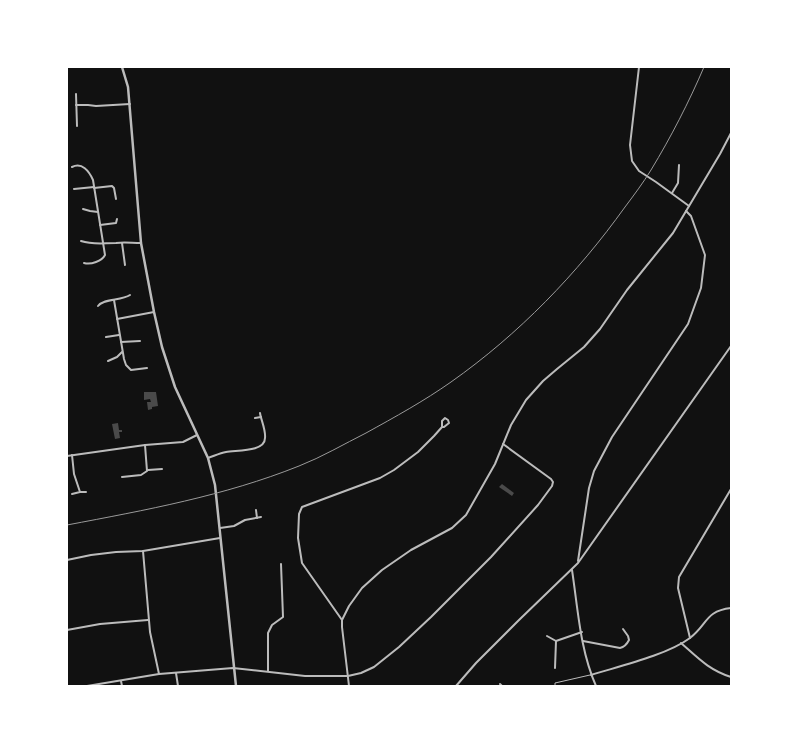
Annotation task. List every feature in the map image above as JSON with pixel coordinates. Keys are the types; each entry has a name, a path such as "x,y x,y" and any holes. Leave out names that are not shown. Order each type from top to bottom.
{"street":[{"path":"122,67 128,82 141,243 154,312 162,347 175,387 208,458 215,485 236,686"},
{"path":"639,67 630,145 632,161 636,168 689,206"},
{"path":"76,94 77,126"},
{"path":"76,105 96,106 130,104"},
{"path":"349,686 342,620 349,606 358,593 382,570 411,550 452,528 466,515 495,464 511,425 526,400 557,368 592,340 624,295 665,243 689,206 731,133"},
{"path":"727,142 731,144"},
{"path":"72,167 78,165 84,167 92,176 105,255 104,258 88,264 84,263"},
{"path":"672,193 678,183 679,165"},
{"path":"74,189 112,186 114,188 116,199"},
{"path":"83,209 90,212 98,212"},
{"path":"578,562 589,488 594,471 612,437 688,324 701,288 705,255 692,216 686,211"},
{"path":"100,225 116,223 117,219"},
{"path":"81,241 103,244 141,243"},
{"path":"122,243 125,265"},
{"path":"98,306 102,302 126,298 130,295"},
{"path":"114,300 122,352 126,364 131,370 147,368"},
{"path":"117,319 154,312"},
{"path":"106,337 119,335"},
{"path":"121,342 140,342"},
{"path":"456,686 476,663 578,562 731,346"},
{"path":"108,361 117,357 122,352"},
{"path":"208,458 226,452 259,447 265,439 260,413"},
{"path":"255,418 261,417"},
{"path":"342,620 302,563 298,538 299,514 302,507 380,478 394,470 418,452 442,427"},
{"path":"67,456 145,445 183,442 197,435"},
{"path":"87,686 159,674 234,668 305,676 348,676 361,673 374,667 398,647 490,557 538,505 552,486 553,482 551,479 503,444"},
{"path":"145,445 148,470"},
{"path":"72,456 74,474 80,492"},
{"path":"122,477 142,474 148,470 162,469"},
{"path":"690,638 678,588 679,577 731,488"},
{"path":"72,494 86,492"},
{"path":"256,510 257,518"},
{"path":"219,528 232,526 243,521 261,517"},
{"path":"67,560 110,552 143,550 220,538"},
{"path":"143,550 148,620 152,646 159,674"},
{"path":"268,672 268,633 272,625 283,617 282,564"},
{"path":"572,569 583,641 591,675 596,686"},
{"path":"591,675 655,655 681,643 698,631 713,613 722,609 731,608"},
{"path":"67,630 100,624 148,620"},
{"path":"583,641 623,648 629,640 628,636 622,629"},
{"path":"547,636 556,641 582,632"},
{"path":"555,668 556,641"},
{"path":"681,643 705,665 719,673 731,676"},
{"path":"176,673 178,686"},
{"path":"121,681 122,686"}],"lane":[{"path":"554,686 555,682 591,675"}],"building":[{"path":"144,392 156,392 158,406 152,407 152,409 148,410 147,402 151,402 150,399 144,400"},
{"path":"118,423 119,430 122,430 122,432 119,432 120,438 115,439 112,424"},
{"path":"502,484 514,493 512,496 499,487"}],"railway":[{"path":"67,525 184,501 271,477 316,459 366,433 399,415 451,382 500,344 546,302 607,232 651,170 679,119 704,67"}]}
